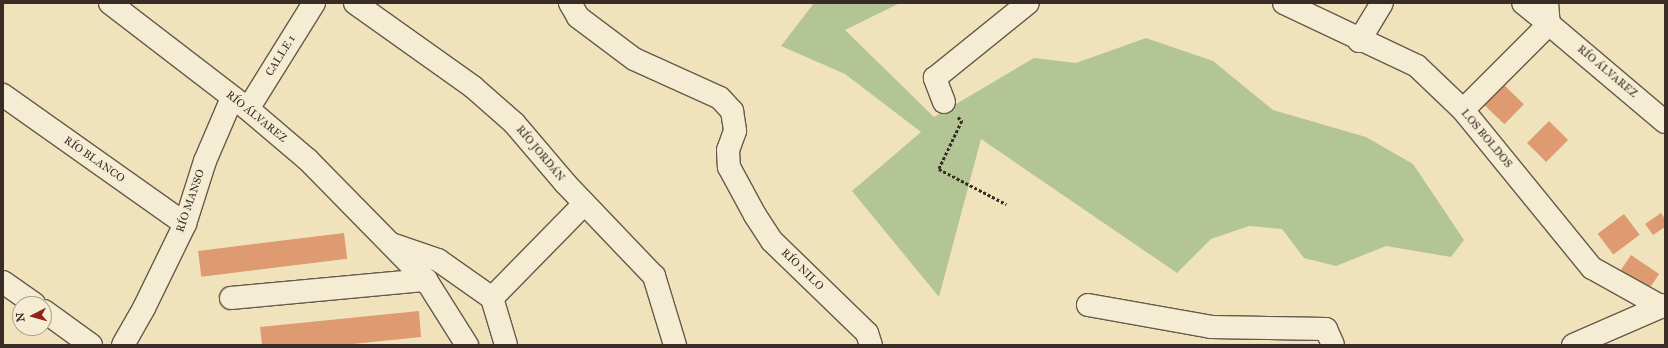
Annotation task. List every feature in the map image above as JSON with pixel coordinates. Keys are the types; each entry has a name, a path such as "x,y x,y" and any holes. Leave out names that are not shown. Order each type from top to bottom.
{"street":[{"name":"RÍO ÁLVAREZ","path":"110,3 240,104 308,160 426,280 467,345"},
{"name":"CALLE 1","path":"240,104 314,3"},
{"name":"RÍO JORDÁN","path":"355,3 473,87 514,123 584,204 654,276 675,345"},
{"name":"RÍO NILO","path":"570,3 578,16 634,59 720,98 732,111 735,130 728,150 729,167 740,189 772,241 867,333 871,345"},
{"path":"944,102 935,78 1028,3"},
{"name":"LOS BOLDOS","path":"1284,3 1359,40 1417,66 1462,110 1592,268 1664,310"},
{"path":"1359,40 1382,3"},
{"name":"RÍO ÁLVAREZ","path":"1523,3 1548,13 1665,122"},
{"path":"1462,110 1548,13"},
{"name":"RÍO BLANCO","path":"3,95 185,224"},
{"name":"RÍO MANSO","path":"122,345 144,308 185,224 205,161 240,104"},
{"path":"506,345 492,298 584,204"},
{"name":"RÍO ÁLVAREZ","path":"391,244 438,260 492,298"},
{"path":"231,298 426,280"},
{"path":"3,282 23,296"},
{"path":"1088,305 1211,326 1330,337"},
{"path":"1573,345 1664,310"},
{"path":"52,317 91,345"}],"path":[{"path":"944,102 962,121 939,169 1006,204"}],"green space":[{"path":"814,3 900,3 845,30 934,117 1034,58 1076,63 1146,38 1213,61 1273,110 1366,137 1413,164 1464,240 1451,257 1386,246 1336,266 1304,258 1282,229 1249,226 1211,239 1177,273 981,139 939,297 852,191 921,132 845,74 781,46"}],"building":[{"path":"1503,84 1524,104 1504,124 1484,104"},
{"path":"1549,121 1568,140 1546,162 1527,143"},
{"path":"1661,213 1665,219 1665,227 1653,235 1645,224"},
{"path":"1624,214 1640,235 1613,255 1598,234"},
{"path":"344,233 347,259 201,277 198,251"},
{"path":"1631,255 1659,274 1649,290 1620,271"},
{"path":"419,311 421,337 343,345 262,345 260,327"}]}
